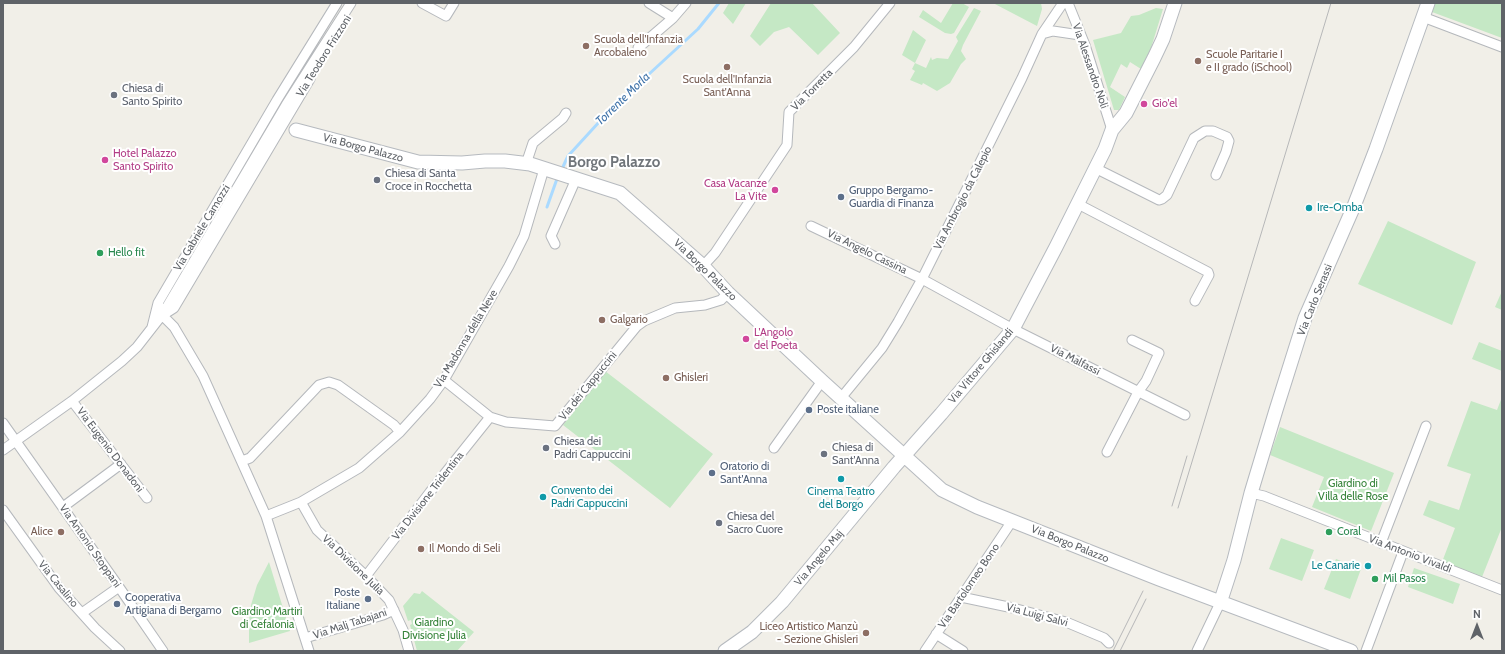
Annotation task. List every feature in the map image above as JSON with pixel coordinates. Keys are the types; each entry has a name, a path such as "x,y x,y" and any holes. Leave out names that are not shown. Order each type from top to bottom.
{"street":[{"name":"Via Teodoro Frizzoni","path":"272,121 277,100 337,3"},
{"name":"Via Teodoro Frizzoni","path":"289,106 351,3"},
{"name":"Via Teodoro Frizzoni","path":"289,106 357,3"},
{"path":"426,4 446,16 454,3"},
{"path":"649,3 673,18"},
{"path":"638,48 673,18 686,3"},
{"name":"Via Torretta","path":"703,266 720,246 787,145 789,112 854,47 890,3"},
{"name":"Via Ambrogio da Calepio","path":"841,398 875,357 898,322 922,279 1022,78 1042,34 1063,3"},
{"name":"Via Alessandro Noli","path":"1068,3 1085,45 1112,130"},
{"name":"Via Vittore Ghislandi","path":"904,455 941,414 1012,329 1078,204 1105,149 1112,130 1126,113 1154,58 1163,39 1175,3"},
{"name":"Via Carlo Serassi","path":"1220,603 1234,560 1251,493 1305,318 1354,206 1428,3"},
{"path":"1423,17 1502,47"},
{"path":"1042,34 1053,31 1080,35"},
{"path":"269,132 272,121 289,106"},
{"path":"526,164 533,143 563,118 566,113"},
{"path":"272,121 296,130"},
{"path":"269,132 272,121"},
{"name":"Via Borgo Palazzo","path":"296,130 418,162 462,163 485,161 526,164 620,193 703,266 728,293 942,490 977,507 1220,603 1351,651"},
{"path":"1095,168 1158,200 1162,199 1167,195 1194,138 1205,131 1213,131 1227,137 1229,141 1216,175"},
{"name":"Via Gabriele Camozzi","path":"151,330 158,303 169,278 269,132"},
{"name":"Via Gabriele Camozzi","path":"3,450 72,401 137,347 162,316 269,132"},
{"name":"Via Gabriele Camozzi","path":"162,316 174,308 269,132"},
{"name":"Via Madonna della Neve","path":"266,516 301,502 359,468 400,432 430,399 444,380 509,266 524,236 546,169"},
{"path":"555,244 550,236 574,179"},
{"path":"1078,204 1208,272 1209,275 1195,301"},
{"name":"Via Angelo Cassina","path":"811,226 922,279 1012,329"},
{"path":"169,278 180,284"},
{"name":"Via dei Cappuccini","path":"444,380 490,417 506,422 555,426 637,326 644,321 674,308 705,305 722,300 728,293"},
{"path":"158,303 162,316 174,327 203,376 266,516 309,651"},
{"name":"Via Malfassi","path":"1012,329 1185,415"},
{"path":"1107,452 1138,392 1146,381 1159,353 1132,340"},
{"path":"774,448 822,381"},
{"path":"242,461 250,458 319,385 329,382 338,385 394,425 400,432"},
{"name":"Via Eugenio Donadoni","path":"72,401 147,498"},
{"name":"Via Divisione Tridentina","path":"366,576 425,498 490,417"},
{"name":"Via Antonio Stoppani","path":"3,423 163,651"},
{"path":"1381,543 1426,426"},
{"name":"Via Angelo Maj","path":"725,651 752,632 782,602 904,455"},
{"path":"63,507 121,464"},
{"name":"Via Antonio Vivaldi","path":"1251,493 1264,496 1502,590"},
{"name":"Via Divisione Julia","path":"301,502 317,530 389,600 403,630 409,651"},
{"name":"Via Casalino","path":"3,510 59,588 95,628 120,651"},
{"name":"Via Bartolomeo Bono","path":"925,651 1012,521"},
{"path":"1366,651 1403,552"},
{"path":"82,613 119,587"},
{"name":"Via Luigi Salvi","path":"962,597 1013,608 1066,622 1104,638 1109,643"},
{"path":"1197,651 1220,603"},
{"name":"Via Malj Tabajani","path":"305,638 383,615 394,610"},
{"path":"936,634 963,651"}],"green space":[{"path":"729,3 746,3 733,24 723,13"},
{"path":"771,3 812,3 840,33 818,55 789,27 774,32 760,46 750,36"},
{"path":"953,3 962,3 969,7 954,33 945,33 919,17 923,10 941,23"},
{"path":"993,3 1041,3 1042,9 1037,26"},
{"path":"1435,3 1502,3 1502,38 1432,12"},
{"path":"974,8 981,11 961,51 966,59 961,64 950,83 937,91 923,83 922,85 910,80 915,71 912,69 915,63 926,68 931,57 932,60 937,58 948,59 958,41 956,37"},
{"path":"1156,8 1163,9 1151,48 1141,69 1130,62 1127,68 1121,64 1110,87 1125,97 1119,110 1114,110 1093,40 1121,33 1131,16 1139,15"},
{"path":"913,30 926,40 915,63 902,55"},
{"path":"1388,221 1476,262 1452,325 1358,284"},
{"path":"1502,291 1502,310 1495,307"},
{"path":"1479,342 1502,351 1502,371 1472,359"},
{"path":"605,371 713,454 670,508 563,425"},
{"path":"1502,397 1502,527 1482,577 1442,562 1455,528 1423,515 1429,500 1459,510 1471,474 1447,466 1471,401 1497,410"},
{"name":"Giardino di Villa delle Rose","path":"1280,427 1394,473 1371,531 1312,507 1324,477 1270,455"},
{"path":"1281,538 1314,550 1302,581 1269,569"},
{"path":"1336,559 1361,569 1350,599 1324,589"},
{"name":"Giardino Martiri di Cefalonia","path":"269,562 290,631 249,643 249,620 251,605 257,585"},
{"path":"1414,568 1460,584 1453,604 1408,587"},
{"name":"Giardino Divisione Julia","path":"422,591 474,632 457,651 417,651 410,625 412,624 411,620 408,621 403,606 414,593 420,594"}],"waterway":[{"name":"Torrente Morla","path":"561,171 568,156 611,109 698,29 719,3"},
{"name":"Torrente Morla","path":"547,207 558,176"}],"tram line":[{"path":"1178,508 1331,3"},
{"path":"1172,506 1187,456"},
{"path":"1113,651 1143,591"},
{"path":"1120,651 1146,599"}],"place":[{"name":"Scuola dell'Infanzia Arcobaleno","path":"586,46"},
{"name":"Scuole Paritarie I e II grado (iSchool)","path":"1198,61"},
{"name":"Scuola dell'Infanzia Sant'Anna","path":"727,67"},
{"name":"Chiesa di Santo Spirito","path":"114,95"},
{"name":"Gio'el","path":"1144,104"},
{"name":"Hotel Palazzo Santo Spirito","path":"105,160"},
{"name":"Chiesa di Santa Croce in Rocchetta","path":"377,180"},
{"name":"Casa Vacanze La Vite","path":"775,190"},
{"name":"Gruppo Bergamo- Guardia di Finanza","path":"841,197"},
{"name":"Ire-Omba","path":"1309,208"},
{"name":"Hello fit","path":"100,253"},
{"name":"Galgario","path":"602,320"},
{"name":"L'Angolo del Poeta","path":"746,339"},
{"name":"Ghisleri","path":"666,378"},
{"name":"Poste italiane","path":"809,410"},
{"name":"Chiesa dei Padri Cappuccini","path":"546,448"},
{"name":"Chiesa di Sant'Anna","path":"824,454"},
{"name":"Oratorio di Sant'Anna","path":"712,473"},
{"name":"Cinema Teatro del Borgo","path":"841,479"},
{"name":"Convento dei Padri Cappuccini","path":"543,497"},
{"name":"Chiesa del Sacro Cuore","path":"719,523"},
{"name":"Alice","path":"61,532"},
{"name":"Coral","path":"1329,532"},
{"name":"Il Mondo di Seli","path":"421,549"},
{"name":"Le Canarie","path":"1368,566"},
{"name":"Mil Pasos","path":"1375,579"},
{"name":"Poste Italiane","path":"368,599"},
{"name":"Cooperativa Artigiana di Bergamo","path":"117,604"},
{"name":"Liceo Artistico Manzù - Sezione Ghisleri","path":"866,633"}],"district":[{"name":"Borgo Palazzo","path":"614,163"}]}
